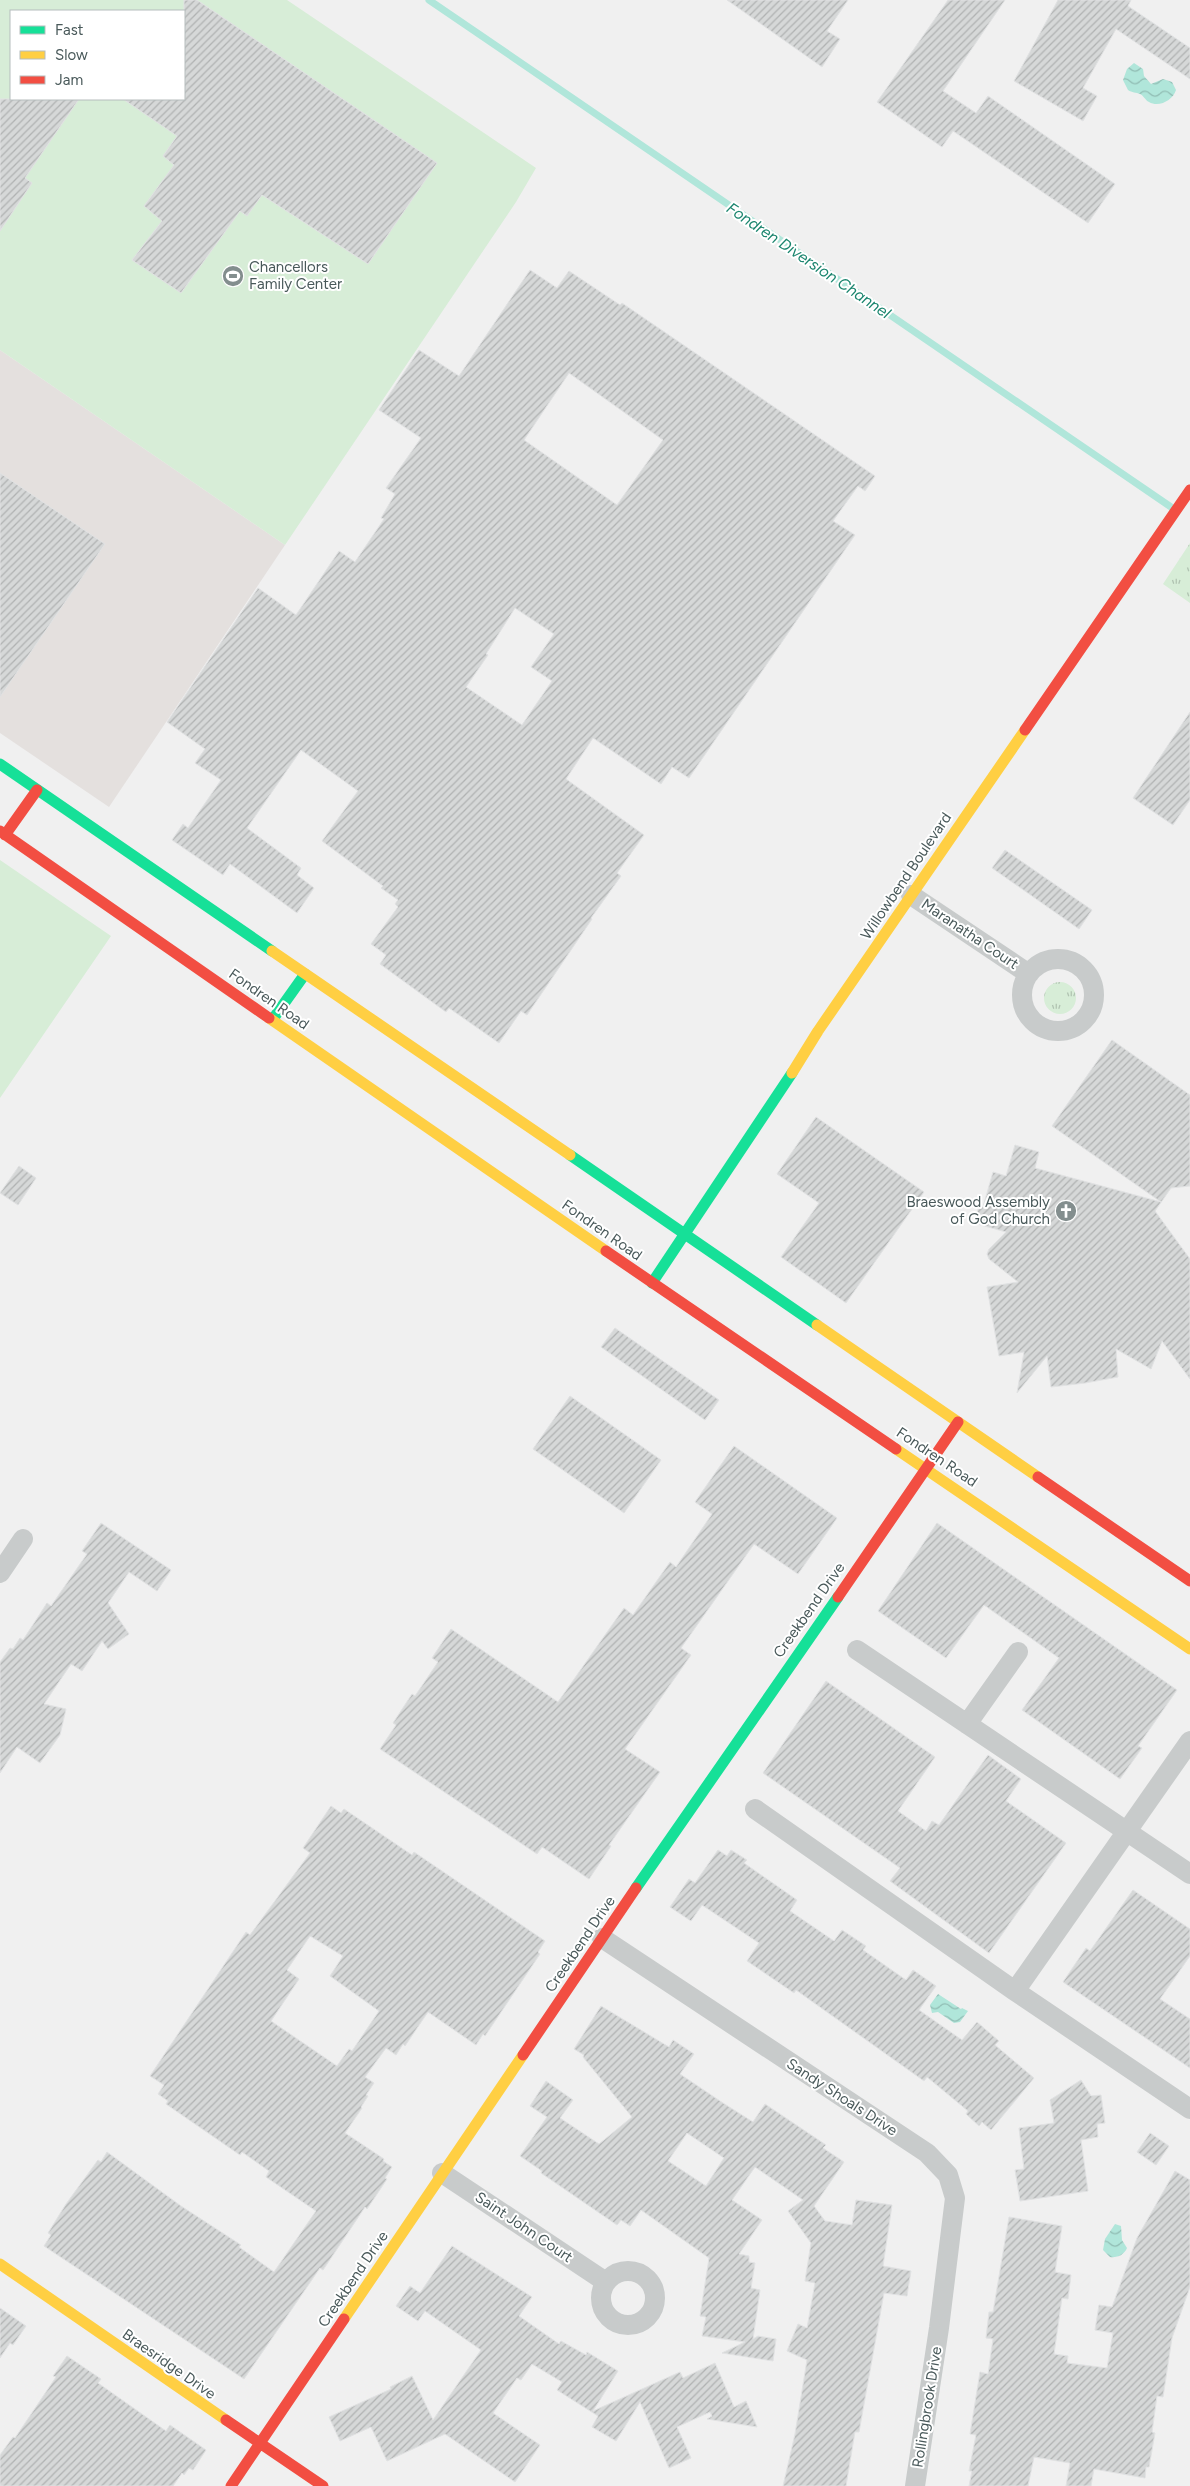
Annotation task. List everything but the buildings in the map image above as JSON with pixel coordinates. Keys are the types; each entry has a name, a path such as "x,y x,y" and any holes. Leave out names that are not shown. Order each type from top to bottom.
{"main road":[{"name":"Willowbend Boulevard","path":"652,1283 768,1112 818,1031 1190,490"},
{"path":"0,764 684,1236 1190,1581"},
{"path":"3,833 37,790"},
{"name":"Fondren Road","path":"3,833 652,1283 1190,1649"},
{"path":"273,1019 305,974"},
{"name":"Creekbend Drive","path":"231,2486 602,1938 958,1422"},
{"name":"Braesridge Drive","path":"0,2264 323,2486"}],"street":[{"name":"Maranatha Court","path":"911,895 1029,974"},
{"path":"0,1573 23,1539"},
{"path":"856,1650 1190,1874"},
{"path":"967,1724 1018,1652"},
{"path":"1015,1991 1190,1741"},
{"path":"755,1809 1015,1991 1190,2109"},
{"name":"Sandy Shoals Drive","path":"602,1938 927,2153 948,2175 955,2198 940,2328"},
{"name":"Saint John Court","path":"442,2173 606,2282"},
{"name":"Rollingbrook Drive","path":"915,2486 940,2328"}],"shaded area":[{"path":"0,350 285,545 109,807 0,733"}],"green space":[{"name":"Chancellors Family Center","path":"0,0 287,0 536,168 516,202 285,545 0,350"},
{"path":"1190,543 1190,603 1163,584"},
{"path":"0,860 111,936 0,1098"},
{"path":"1060,982 1066,983 1071,987 1075,992 1075,1004 1071,1009 1066,1013 1060,1014 1054,1013 1049,1009 1045,1004 1044,998 1045,992 1049,987 1054,983"}],"water":[{"path":"1134,63 1143,69 1144,76 1151,84 1163,79 1172,82 1176,90 1172,97 1165,102 1153,104 1140,94 1128,90 1123,80 1127,69"},
{"path":"938,1994 961,2009 968,2011 960,2022 954,2023 938,2012 932,2013 930,2005"},
{"path":"1115,2224 1121,2226 1122,2240 1127,2248 1120,2256 1110,2257 1103,2250 1105,2239"}],"waterway":[{"name":"Fondren Diversion Channel","path":"429,0 1171,507"}],"traffic: fast":[{"path":"0,764 272,951"},
{"path":"273,1019 305,974"},
{"path":"652,1283 792,1073"},
{"path":"570,1155 817,1325"},
{"path":"636,1888 838,1597"}],"traffic: slow":[{"path":"792,1073 818,1031 1025,730"},
{"path":"272,951 570,1155"},
{"path":"269,1018 606,1251"},
{"path":"817,1325 1038,1477"},
{"path":"896,1449 1190,1649"},
{"path":"344,2319 523,2055"},
{"path":"0,2264 226,2420"}],"traffic: jam":[{"path":"1025,730 1190,490"},
{"path":"5,835 37,790"},
{"path":"0,831 269,1018"},
{"path":"606,1251 896,1449"},
{"path":"838,1597 958,1422"},
{"path":"1038,1477 1190,1581"},
{"path":"523,2055 636,1888"},
{"path":"231,2486 344,2319"},
{"path":"226,2420 323,2486"}],"place":[{"name":"Chancellors Family Center","path":"233,276"},
{"name":"Braeswood Assembly of God Church","path":"1066,1211"}]}
